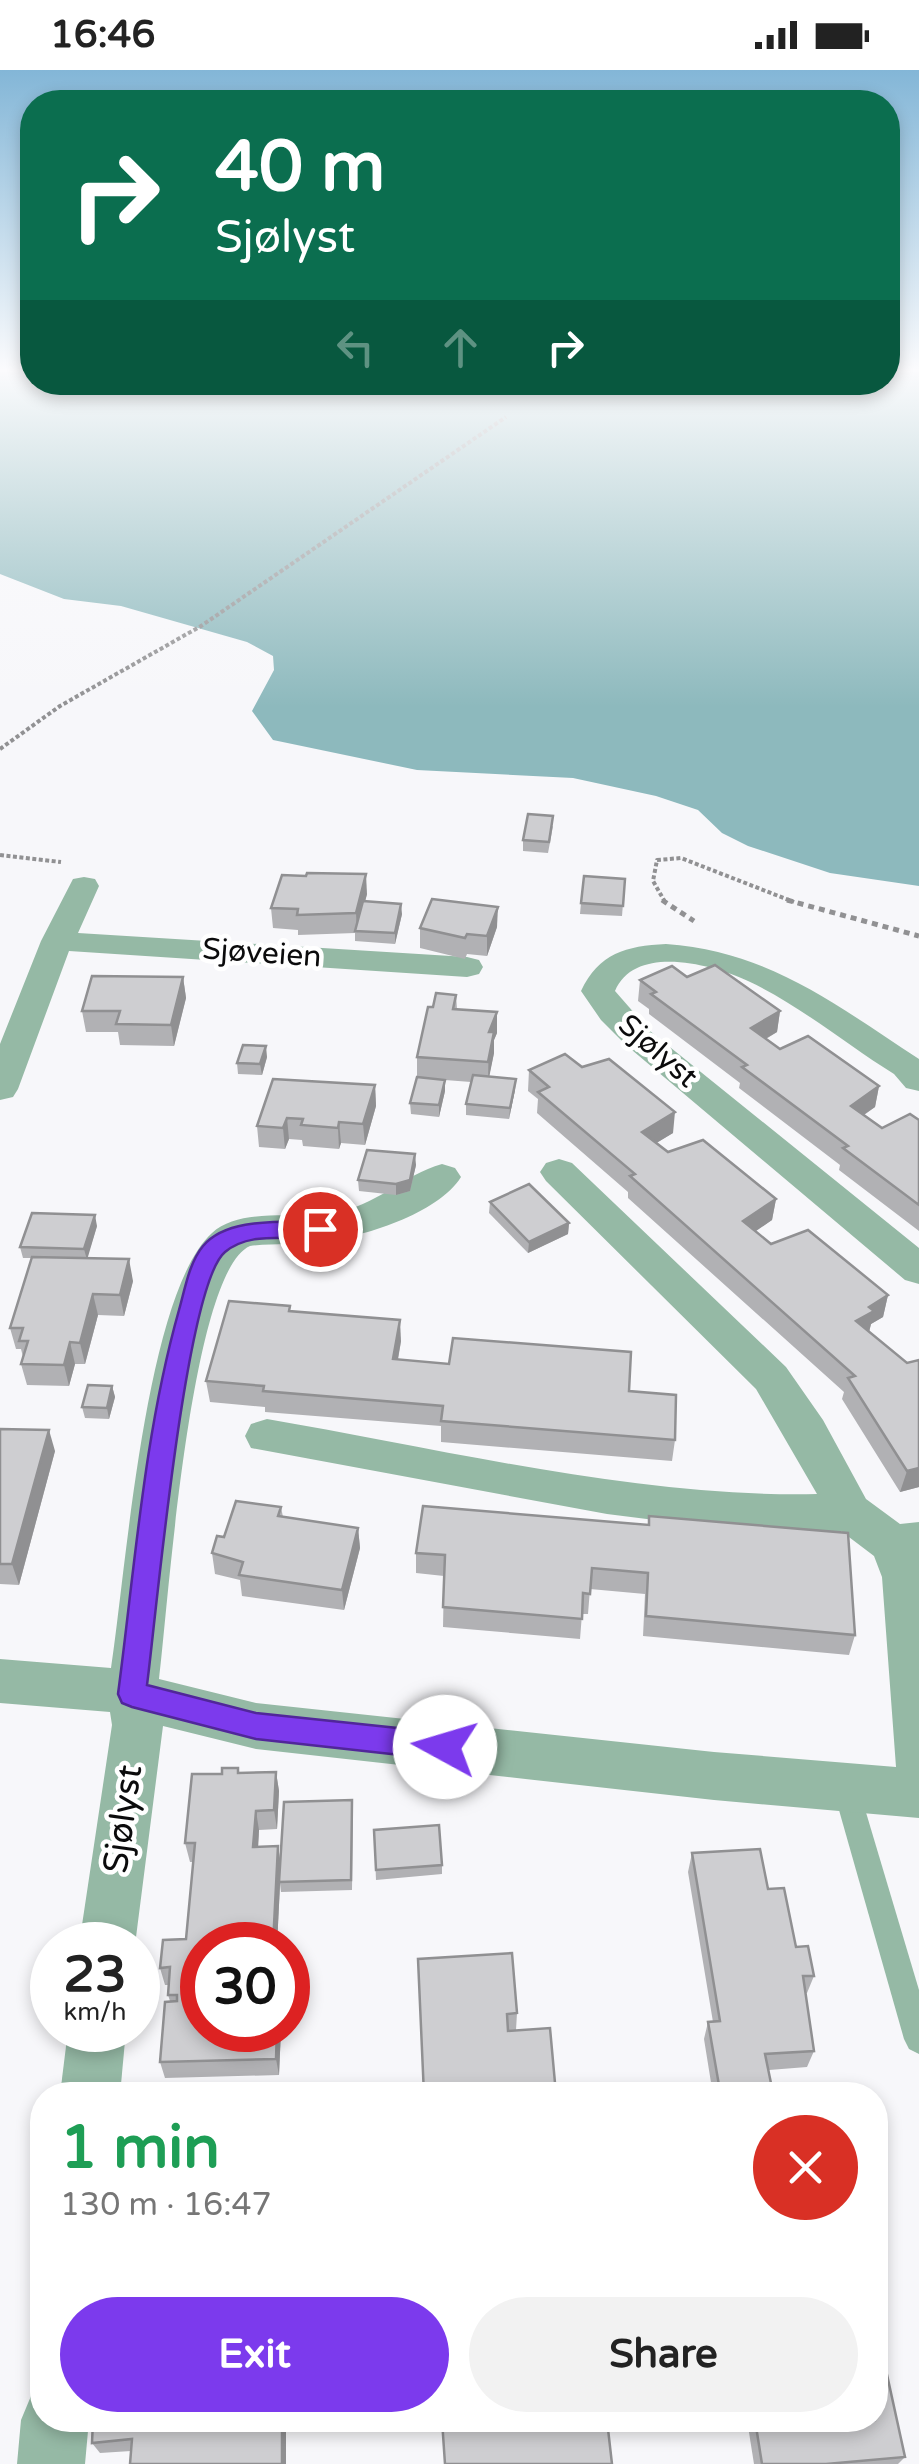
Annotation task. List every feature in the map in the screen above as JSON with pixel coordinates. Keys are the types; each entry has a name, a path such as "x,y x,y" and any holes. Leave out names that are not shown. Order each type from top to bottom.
{"street":[{"path":"0,1089 57,941 76,910 84,886"},
{"name":"Sjøveien","path":"57,941 467,967"},
{"name":"Sjølyst","path":"919,1080 906,1066 758,973 728,963 648,954 612,963 600,979 598,991 638,1038 919,1270"},
{"path":"559,1172 771,1378 807,1432 850,1512"},
{"name":"Sjølyst","path":"110,1922 138,1726 132,1694 173,1374 200,1274 212,1250 251,1232 320,1229 348,1223 416,1197 442,1178"},
{"path":"266,1436 626,1498 758,1514 850,1512 906,1542 919,1759"},
{"path":"0,1681 132,1694 256,1726 919,1794"},
{"path":"51,2464 55,2432"}],"lane":[{"path":"846,1789 919,2039"}],"path":[{"path":"0,750 60,706 128,671 201,626 409,484"},
{"path":"0,855 52,859 78,870 84,886"},
{"path":"728,963 724,946 711,933 666,905 656,892 652,879 657,860 681,858 802,905 919,936"}],"water":[{"path":"0,484 919,484 919,886 830,873 748,846 722,833 698,810 656,796 573,778 417,770 273,740 252,711 274,670 273,656 247,642 121,606 64,599 0,574"}],"building":[{"path":"528,814 553,816 549,842 523,840"},
{"path":"366,874 356,913 297,915 298,909 271,908 282,875"},
{"path":"584,876 625,879 623,906 581,903"},
{"path":"432,899 498,907 487,936 467,934 465,938 420,928"},
{"path":"363,901 401,904 395,933 355,931"},
{"path":"715,965 780,1011 751,1028 780,1049 808,1036 879,1086 851,1106 882,1128 910,1114 919,1120 919,1205 742,1067 747,1065 651,994 656,992 640,980 672,966 687,977"},
{"path":"92,976 183,977 171,1025 116,1024 120,1011 82,1011"},
{"path":"436,993 456,995 453,1009 497,1012 489,1032 494,1032 488,1062 417,1057 428,1007 433,1007"},
{"path":"243,1045 266,1046 260,1064 237,1063"},
{"path":"565,1054 582,1067 609,1059 675,1112 642,1132 668,1152 703,1140 776,1199 743,1221 771,1244 808,1230 888,1295 869,1307 874,1311 856,1321 907,1363 919,1360 919,1468 907,1471 848,1378 855,1376 630,1176 635,1174 538,1092 549,1087 529,1070"},
{"path":"473,1075 516,1079 510,1108 466,1104"},
{"path":"417,1077 445,1080 439,1105 410,1103"},
{"path":"273,1079 375,1085 363,1124 339,1122 338,1128 301,1125 303,1119 287,1118 283,1128 257,1126"},
{"path":"367,1150 415,1154 410,1180 396,1184 358,1180"},
{"path":"529,1184 569,1223 529,1242 490,1202"},
{"path":"32,1213 95,1215 84,1249 20,1247"},
{"path":"32,1257 129,1259 120,1295 93,1294 80,1343 70,1342 64,1365 21,1364 28,1341 19,1341 23,1328 10,1328"},
{"path":"229,1301 290,1306 289,1311 400,1320 393,1359 449,1364 453,1338 631,1352 629,1391 676,1395 675,1440 441,1421 443,1406 263,1391 264,1386 206,1381"},
{"path":"88,1385 112,1386 107,1408 82,1407"},
{"path":"0,1429 49,1430 12,1564 0,1564"},
{"path":"236,1501 281,1507 278,1516 358,1528 342,1590 239,1575 243,1562 212,1553 217,1536 224,1537"},
{"path":"423,1506 649,1525 649,1516 848,1533 855,1635 646,1616 648,1573 592,1568 590,1594 583,1593 582,1619 443,1607 445,1555 416,1553"},
{"path":"222,1768 238,1768 238,1773 276,1772 274,1810 256,1811 253,1847 278,1846 274,1922 188,1922 195,1843 185,1843 192,1774 222,1774"},
{"path":"352,1800 351,1880 279,1882 284,1802"},
{"path":"439,1825 442,1865 376,1870 374,1830"},
{"path":"760,1849 768,1889 784,1888 796,1947 808,1946 814,1976 803,1976 814,2051 765,2054 771,2082 718,2082 708,2022 720,2021 692,1853"},
{"path":"180,1939 180,2052 276,2052 276,2059 160,2062 165,2002 177,2001 177,1995 168,1995 170,1967 160,1968 163,1940"},
{"path":"512,1953 517,2013 507,2014 508,2031 550,2028 555,2082 423,2082 418,1959"},
{"path":"888,2379 905,2457 826,2464 762,2464 757,2432 888,2432"},
{"path":"92,2432 282,2432 282,2464 130,2464 132,2439 92,2443"},
{"path":"443,2432 608,2432 612,2464 445,2464"}],"route":[{"path":"320,1229 251,1232 230,1239 212,1250 200,1274 173,1374 143,1634 132,1694 256,1726 445,1747"}]}
